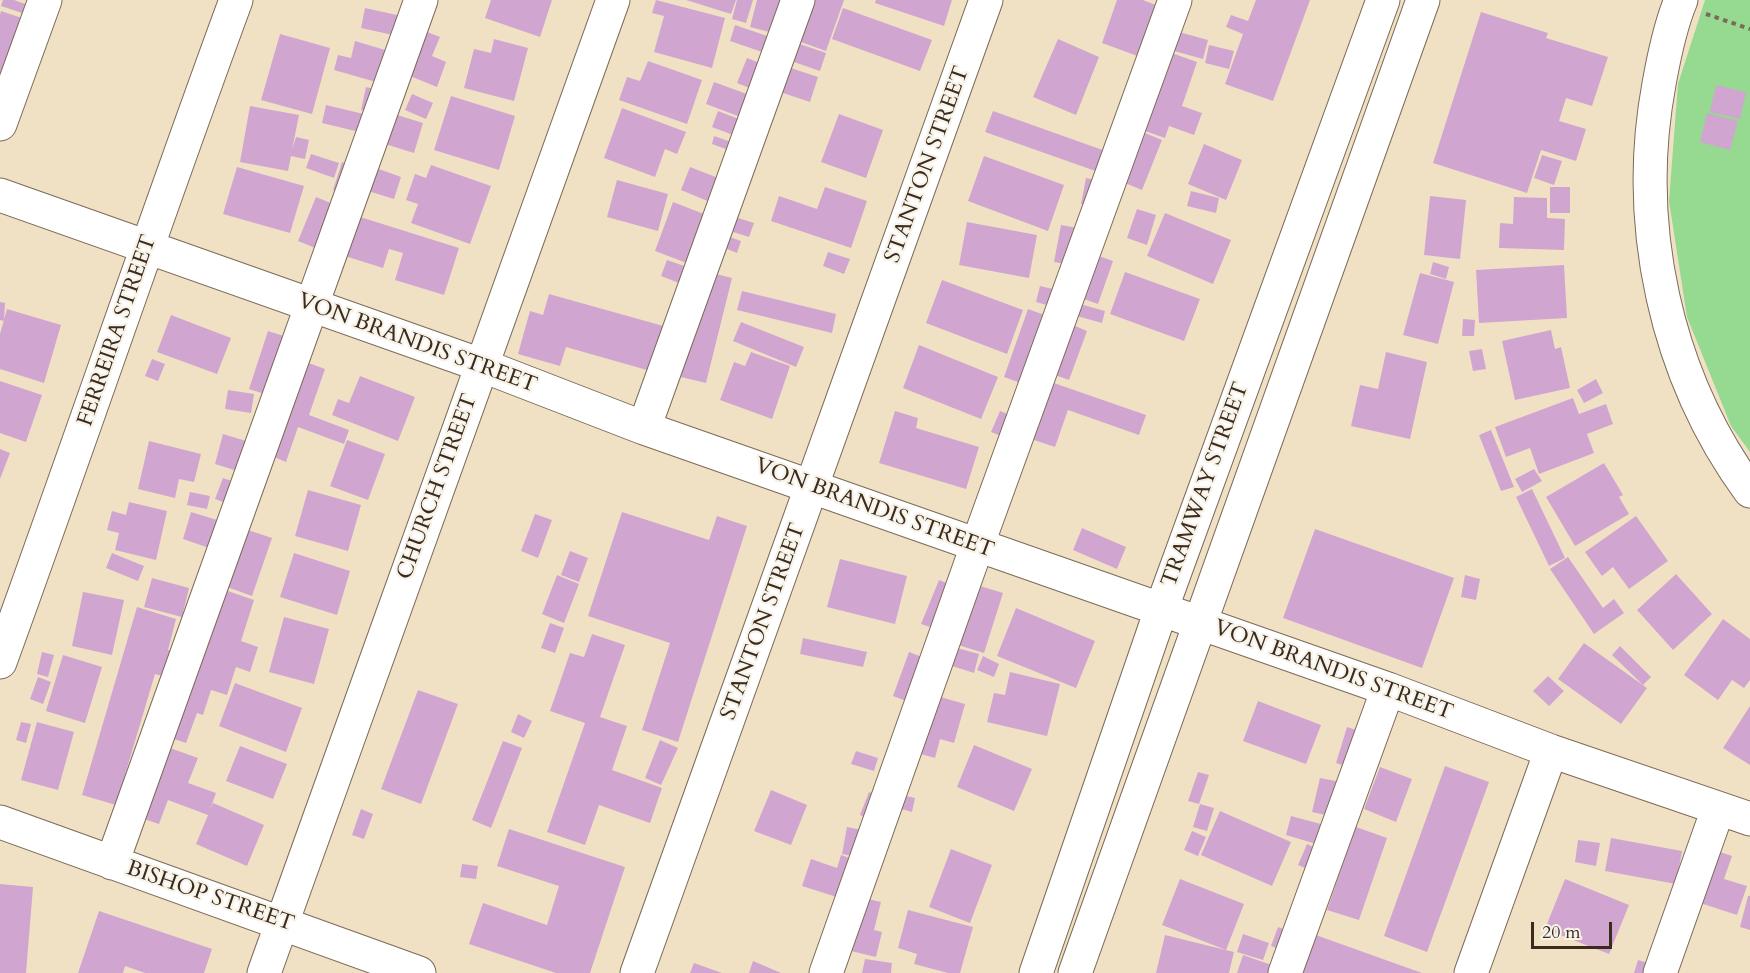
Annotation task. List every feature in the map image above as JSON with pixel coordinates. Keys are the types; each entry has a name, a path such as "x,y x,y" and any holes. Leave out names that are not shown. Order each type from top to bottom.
{"street":[{"path":"0,124 45,0"},
{"name":"FERREIRA STREET","path":"0,662 236,0"},
{"path":"112,863 421,0"},
{"name":"CHURCH STREET","path":"264,973 613,0"},
{"path":"644,428 798,0"},
{"name":"STANTON STREET","path":"638,973 986,0"},
{"path":"826,973 977,546 1175,0"},
{"name":"TRAMWAY STREET","path":"1036,973 1161,610 1383,0"},
{"name":"TRAMWAY STREET","path":"1075,973 1423,0"},
{"path":"1676,2 1654,110 1650,164 1651,218 1657,272 1669,325 1687,376 1709,425 1736,472 1750,490"},
{"path":"1339,123 1376,134"},
{"name":"VON BRANDIS STREET","path":"0,195 481,365 644,428 1388,689 1551,751 1750,819"},
{"path":"1290,254 1327,271"},
{"path":"1285,973 1388,689"},
{"path":"1471,973 1551,751"},
{"path":"1660,973 1718,808"},
{"name":"BISHOP STREET","path":"0,822 420,973"},
{"path":"1064,894 1100,906"}],"path":[{"path":"1676,2 1750,30"}],"green space":[{"path":"1705,0 1750,0 1750,452 1731,426 1687,317 1669,201 1678,84"}],"building":[{"path":"3,0 14,0 34,7 31,16 1,6"},
{"path":"491,0 552,0 540,37 485,18"},
{"path":"656,0 725,18 712,68 654,52 664,16 652,13"},
{"path":"686,0 736,0 731,14"},
{"path":"737,0 753,0 746,23 732,19"},
{"path":"757,0 786,0 777,34 750,27"},
{"path":"813,0 844,0 826,51 798,41"},
{"path":"876,0 952,0 944,26 875,3"},
{"path":"1117,0 1143,0 1161,7 1143,58 1102,43"},
{"path":"1256,0 1310,0 1273,101 1225,84 1243,34 1226,27 1231,15 1248,21"},
{"path":"365,8 406,17 402,37 361,28"},
{"path":"843,8 932,40 920,71 832,39"},
{"path":"1,11 31,21 0,81 0,15"},
{"path":"1481,12 1548,33 1546,38 1608,57 1592,106 1566,98 1559,121 1586,129 1576,161 1541,150 1527,193 1433,163"},
{"path":"735,25 773,38 768,54 730,41"},
{"path":"427,32 440,37 432,56 446,62 437,87 410,76"},
{"path":"1179,32 1208,40 1203,59 1174,51"},
{"path":"280,34 330,48 312,114 261,100"},
{"path":"494,39 528,48 514,101 464,88 474,49 491,53"},
{"path":"1058,39 1099,57 1076,115 1033,97"},
{"path":"355,41 392,52 383,84 334,70 338,55 351,58"},
{"path":"797,43 826,53 820,71 791,61"},
{"path":"1209,45 1234,51 1229,69 1205,63"},
{"path":"1169,52 1197,62 1182,106 1202,113 1194,135 1169,126 1165,138 1142,130"},
{"path":"747,58 767,66 757,91 737,83"},
{"path":"648,61 702,80 687,124 619,100 627,77 640,81"},
{"path":"788,67 818,77 810,102 780,92"},
{"path":"714,82 755,97 746,119 706,104"},
{"path":"1716,85 1746,92 1740,119 1710,112"},
{"path":"366,87 383,91 378,113 361,110"},
{"path":"412,94 433,103 426,119 405,110"},
{"path":"451,96 515,116 499,170 434,150"},
{"path":"326,105 372,116 368,134 322,123"},
{"path":"250,106 299,115 292,150 296,137 309,140 305,159 291,156 288,171 240,162"},
{"path":"622,108 686,132 677,154 665,149 655,177 604,158"},
{"path":"718,111 744,121 738,137 712,127"},
{"path":"993,111 1111,153 1104,174 985,132"},
{"path":"1707,113 1738,121 1730,150 1700,142"},
{"path":"394,114 423,123 414,153 385,144"},
{"path":"839,114 883,130 866,178 821,162"},
{"path":"1140,131 1162,140 1142,190 1120,181"},
{"path":"714,136 737,144 734,152 712,144"},
{"path":"1204,144 1242,160 1226,200 1188,184"},
{"path":"311,154 339,163 334,178 306,168"},
{"path":"1542,155 1562,161 1554,185 1534,178"},
{"path":"984,156 1064,185 1048,231 968,201"},
{"path":"342,162 356,167 348,195 333,190"},
{"path":"431,165 491,186 470,244 411,223 418,204 406,200 415,174 426,178"},
{"path":"237,167 304,186 290,233 223,214"},
{"path":"690,167 726,181 717,205 681,190"},
{"path":"376,168 401,177 394,199 368,191"},
{"path":"1086,178 1100,181 1094,207 1081,204"},
{"path":"617,180 668,194 658,231 607,217"},
{"path":"825,187 867,201 851,248 771,221 779,196 817,209"},
{"path":"1550,187 1570,187 1570,213 1550,213"},
{"path":"1191,191 1219,198 1216,213 1187,206"},
{"path":"1430,196 1466,200 1460,259 1424,255"},
{"path":"316,197 343,208 325,252 298,241"},
{"path":"1514,197 1547,198 1547,218 1565,219 1564,250 1499,248 1500,223 1513,224"},
{"path":"673,202 709,216 692,265 655,251"},
{"path":"1137,209 1156,215 1147,245 1127,238"},
{"path":"1165,213 1231,240 1213,284 1147,256"},
{"path":"357,216 459,248 444,295 395,280 403,253 389,249 383,268 345,256"},
{"path":"735,217 754,223 749,237 730,231"},
{"path":"967,222 1037,235 1029,278 959,265"},
{"path":"1061,225 1083,229 1076,266 1054,262"},
{"path":"724,235 741,241 737,253 720,246"},
{"path":"828,252 850,259 844,274 823,266"},
{"path":"1096,255 1113,261 1098,304 1081,298"},
{"path":"667,260 690,268 684,285 661,276"},
{"path":"1433,262 1449,267 1446,279 1430,274"},
{"path":"1564,265 1567,318 1479,323 1476,270"},
{"path":"708,272 732,278 706,383 681,377"},
{"path":"1125,272 1200,299 1184,341 1110,314"},
{"path":"1420,273 1454,282 1438,344 1403,335"},
{"path":"942,280 1023,310 1007,354 926,323"},
{"path":"1040,286 1062,291 1058,308 1036,302"},
{"path":"742,291 836,314 832,333 737,310"},
{"path":"549,294 674,329 661,374 566,347 560,366 518,354 530,311 543,315"},
{"path":"0,302 5,303 4,321 0,320"},
{"path":"1080,304 1105,311 1102,323 1077,316"},
{"path":"7,309 61,325 44,383 0,369 0,334"},
{"path":"1028,309 1053,318 1029,386 1004,377"},
{"path":"171,315 231,338 217,374 157,352"},
{"path":"1463,319 1475,320 1474,336 1462,336"},
{"path":"741,322 804,347 796,367 733,341"},
{"path":"1073,325 1087,331 1069,380 1055,375"},
{"path":"1551,330 1555,349 1561,347 1570,388 1515,400 1502,341"},
{"path":"268,331 296,340 277,398 249,389"},
{"path":"919,345 998,377 981,419 903,388"},
{"path":"1482,349 1486,369 1473,371 1469,351"},
{"path":"751,352 790,366 772,419 720,400 734,362 745,366"},
{"path":"1386,352 1427,362 1410,439 1351,426 1360,385 1378,389"},
{"path":"152,359 165,364 158,381 145,376"},
{"path":"306,362 325,369 309,415 349,430 344,444 298,427 286,462 272,456"},
{"path":"360,376 415,397 398,441 332,415 338,399 349,403"},
{"path":"1596,379 1603,393 1584,403 1577,390"},
{"path":"0,381 42,395 26,442 0,433"},
{"path":"1051,382 1146,415 1139,435 1068,410 1055,447 1031,439"},
{"path":"228,390 254,394 251,413 225,409"},
{"path":"1573,398 1579,414 1606,404 1613,424 1587,434 1594,453 1539,474 1530,448 1506,457 1495,427"},
{"path":"895,411 918,418 916,428 979,447 966,489 879,463"},
{"path":"1000,411 1020,419 1011,440 991,432"},
{"path":"1491,430 1514,487 1501,491 1479,435"},
{"path":"223,434 256,444 247,474 215,464"},
{"path":"347,440 385,454 368,500 330,486"},
{"path":"149,441 201,454 194,482 179,479 175,498 138,489"},
{"path":"0,449 10,453 0,479"},
{"path":"1604,463 1623,495 1619,497 1629,514 1575,546 1546,497"},
{"path":"1534,469 1542,481 1522,492 1515,479"},
{"path":"223,478 244,485 236,507 215,499"},
{"path":"1532,489 1565,558 1549,566 1516,497"},
{"path":"308,490 361,505 348,551 295,536"},
{"path":"190,492 210,496 207,509 187,505"},
{"path":"129,502 167,511 156,560 115,550 119,533 107,530 112,511 126,515"},
{"path":"191,512 227,523 218,551 183,539"},
{"path":"622,512 709,540 717,516 747,526 678,742 642,730 670,643 588,616"},
{"path":"535,514 552,520 538,558 521,551"},
{"path":"1636,516 1668,561 1629,589 1613,567 1602,576 1585,552"},
{"path":"1082,528 1126,547 1117,569 1073,550"},
{"path":"1315,529 1454,578 1422,668 1283,618"},
{"path":"248,530 272,538 252,596 227,587"},
{"path":"570,551 588,558 579,582 561,575"},
{"path":"112,553 144,566 138,581 106,568"},
{"path":"294,553 350,571 337,615 280,597"},
{"path":"1568,557 1603,608 1614,599 1624,613 1594,634 1550,569"},
{"path":"840,559 907,576 895,624 827,607"},
{"path":"1676,574 1712,614 1673,650 1637,610"},
{"path":"557,575 579,584 564,623 542,614"},
{"path":"1465,575 1480,579 1476,600 1461,597"},
{"path":"152,578 189,588 182,617 144,607"},
{"path":"939,580 959,588 942,631 921,624"},
{"path":"977,585 1003,593 984,653 958,645"},
{"path":"225,590 254,600 241,641 258,647 250,672 236,667 227,695 211,690 203,715 197,713 186,743 174,739"},
{"path":"83,592 124,600 112,655 72,646"},
{"path":"137,607 176,619 168,650 180,653 173,679 155,674 116,805 82,795"},
{"path":"1016,608 1095,641 1076,688 997,656"},
{"path":"284,617 329,629 314,684 269,672"},
{"path":"1723,619 1750,639 1750,680 1744,688 1732,680 1718,700 1684,675"},
{"path":"550,623 564,628 555,653 541,648"},
{"path":"592,634 625,645 600,717 627,726 612,770 662,788 650,823 599,805 585,845 547,832 585,723 550,711 570,653 584,657"},
{"path":"803,638 867,652 863,667 800,654"},
{"path":"1584,643 1647,688 1621,724 1558,679"},
{"path":"1620,646 1651,677 1643,685 1612,655"},
{"path":"957,648 979,654 974,673 952,666"},
{"path":"42,652 54,655 48,677 37,674"},
{"path":"909,652 927,659 911,703 893,696"},
{"path":"63,655 102,667 85,723 46,711"},
{"path":"983,656 999,664 994,677 977,670"},
{"path":"1010,672 1060,684 1047,736 987,722 994,693 1005,695"},
{"path":"1548,676 1564,691 1549,706 1533,691"},
{"path":"38,677 51,682 43,704 30,699"},
{"path":"235,683 302,708 286,752 219,726"},
{"path":"418,690 458,704 421,804 381,789"},
{"path":"937,696 965,704 954,743 940,739 935,758 921,754"},
{"path":"1258,701 1321,725 1306,764 1243,741"},
{"path":"1750,706 1750,765 1723,748"},
{"path":"518,714 532,721 524,738 511,732"},
{"path":"21,722 31,724 26,743 16,740"},
{"path":"37,722 74,732 58,790 21,780"},
{"path":"1347,727 1362,732 1351,768 1336,763"},
{"path":"660,740 678,748 661,785 645,778"},
{"path":"503,741 522,748 491,828 472,820"},
{"path":"974,745 1032,769 1014,811 957,787"},
{"path":"240,746 287,764 273,799 226,781"},
{"path":"170,748 198,758 188,783 216,793 210,810 213,803 264,825 247,866 196,844 208,815 168,800 159,824 144,819"},
{"path":"856,751 878,758 874,771 851,764"},
{"path":"1445,766 1489,782 1427,952 1384,936"},
{"path":"1380,767 1412,779 1396,822 1364,809"},
{"path":"1198,772 1209,775 1199,804 1188,801"},
{"path":"1320,778 1341,782 1334,817 1312,812"},
{"path":"771,790 807,805 791,845 754,831"},
{"path":"869,792 883,797 874,820 860,815"},
{"path":"902,795 915,798 912,812 898,808"},
{"path":"1200,804 1214,808 1207,831 1193,827"},
{"path":"361,809 373,814 364,839 352,835"},
{"path":"1220,811 1291,842 1272,886 1201,855"},
{"path":"1291,816 1328,826 1323,846 1286,835"},
{"path":"847,827 867,831 862,858 842,854"},
{"path":"1356,827 1387,838 1359,920 1327,910"},
{"path":"509,829 625,867 590,973 556,973 469,944 483,903 547,925 559,886 497,866"},
{"path":"1192,831 1206,837 1198,856 1184,850"},
{"path":"1611,838 1682,851 1676,884 1605,871"},
{"path":"1578,840 1600,843 1596,866 1575,862"},
{"path":"1307,844 1322,851 1312,871 1298,865"},
{"path":"951,849 992,865 970,923 929,907"},
{"path":"1714,850 1732,856 1724,879 1747,886 1737,915 1697,902"},
{"path":"841,855 858,861 846,900 802,886 811,859 837,868"},
{"path":"462,864 478,866 476,879 460,877"},
{"path":"1180,879 1244,904 1226,950 1162,925"},
{"path":"1565,879 1629,905 1609,954 1545,929"},
{"path":"0,884 33,887 26,973 0,973"},
{"path":"1748,896 1750,896 1750,930 1740,927"},
{"path":"864,898 881,902 874,930 882,932 876,957 851,951"},
{"path":"908,910 973,927 960,973 948,973 914,964 917,954 898,948"},
{"path":"99,911 212,949 204,973 145,973 125,966 123,973 78,973"},
{"path":"1278,927 1291,932 1284,951 1271,946"},
{"path":"1243,934 1269,943 1263,960 1237,952"},
{"path":"1313,934 1422,973 1299,973"},
{"path":"1165,935 1234,952 1229,973 1156,973"},
{"path":"1243,955 1280,968 1278,973 1237,973"},
{"path":"865,959 892,963 891,973 862,973"},
{"path":"1638,960 1654,965 1652,973 1634,973"},
{"path":"753,961 781,973 749,973"},
{"path":"694,963 722,973 690,973"}]}
